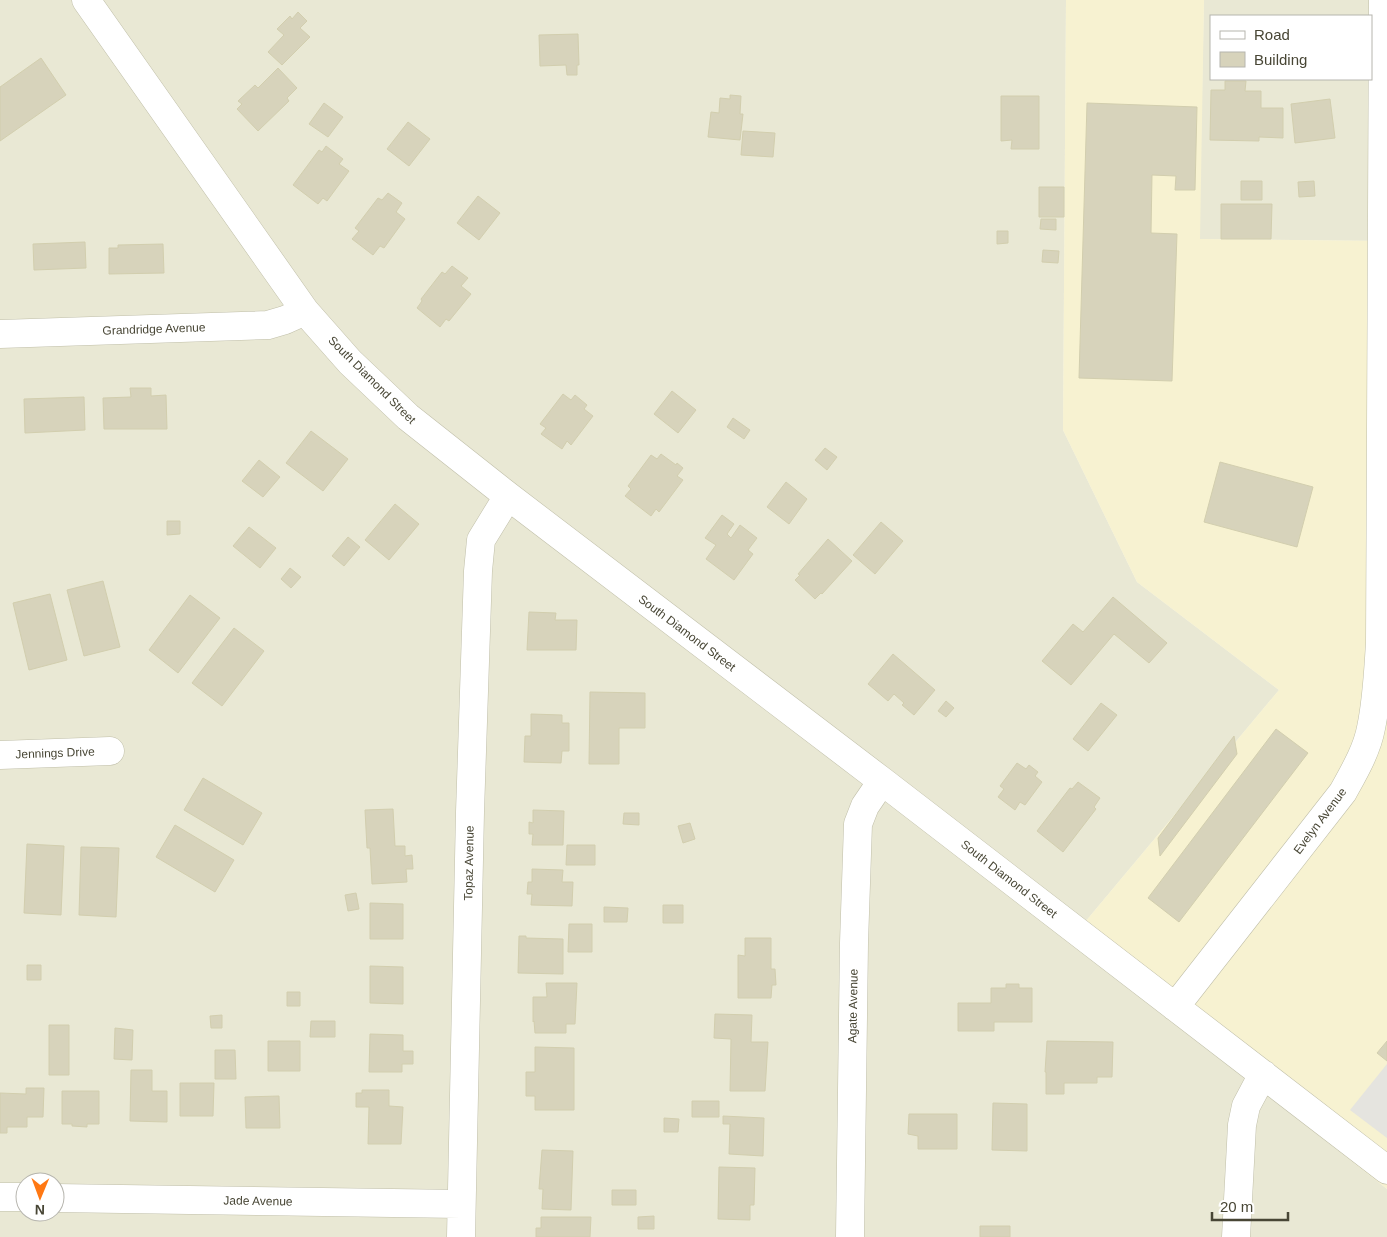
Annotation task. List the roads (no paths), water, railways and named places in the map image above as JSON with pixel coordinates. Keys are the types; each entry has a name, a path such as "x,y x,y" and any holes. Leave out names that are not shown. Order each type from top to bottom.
{"street":[{"name":"South Diamond Street","path":"86,0 304,311 350,362 408,418 1387,1170"},
{"name":"Evelyn Avenue","path":"1175,1007 1344,792 1371,730 1377,694 1380,643 1383,0"},
{"name":"Grandridge Avenue","path":"0,334 268,325 285,320 304,311"},
{"name":"Topaz Avenue","path":"461,1237 470,812 478,571 481,540 508,496"},
{"name":"Jennings Drive","path":"0,755 110,751"},
{"name":"Agate Avenue","path":"850,1237 854,942 858,824 865,806 882,781"},
{"path":"1236,1237 1242,1125 1246,1106 1262,1074"},
{"path":"0,1197 15,1197"},
{"name":"Jade Avenue","path":"65,1198 461,1204"}]}
